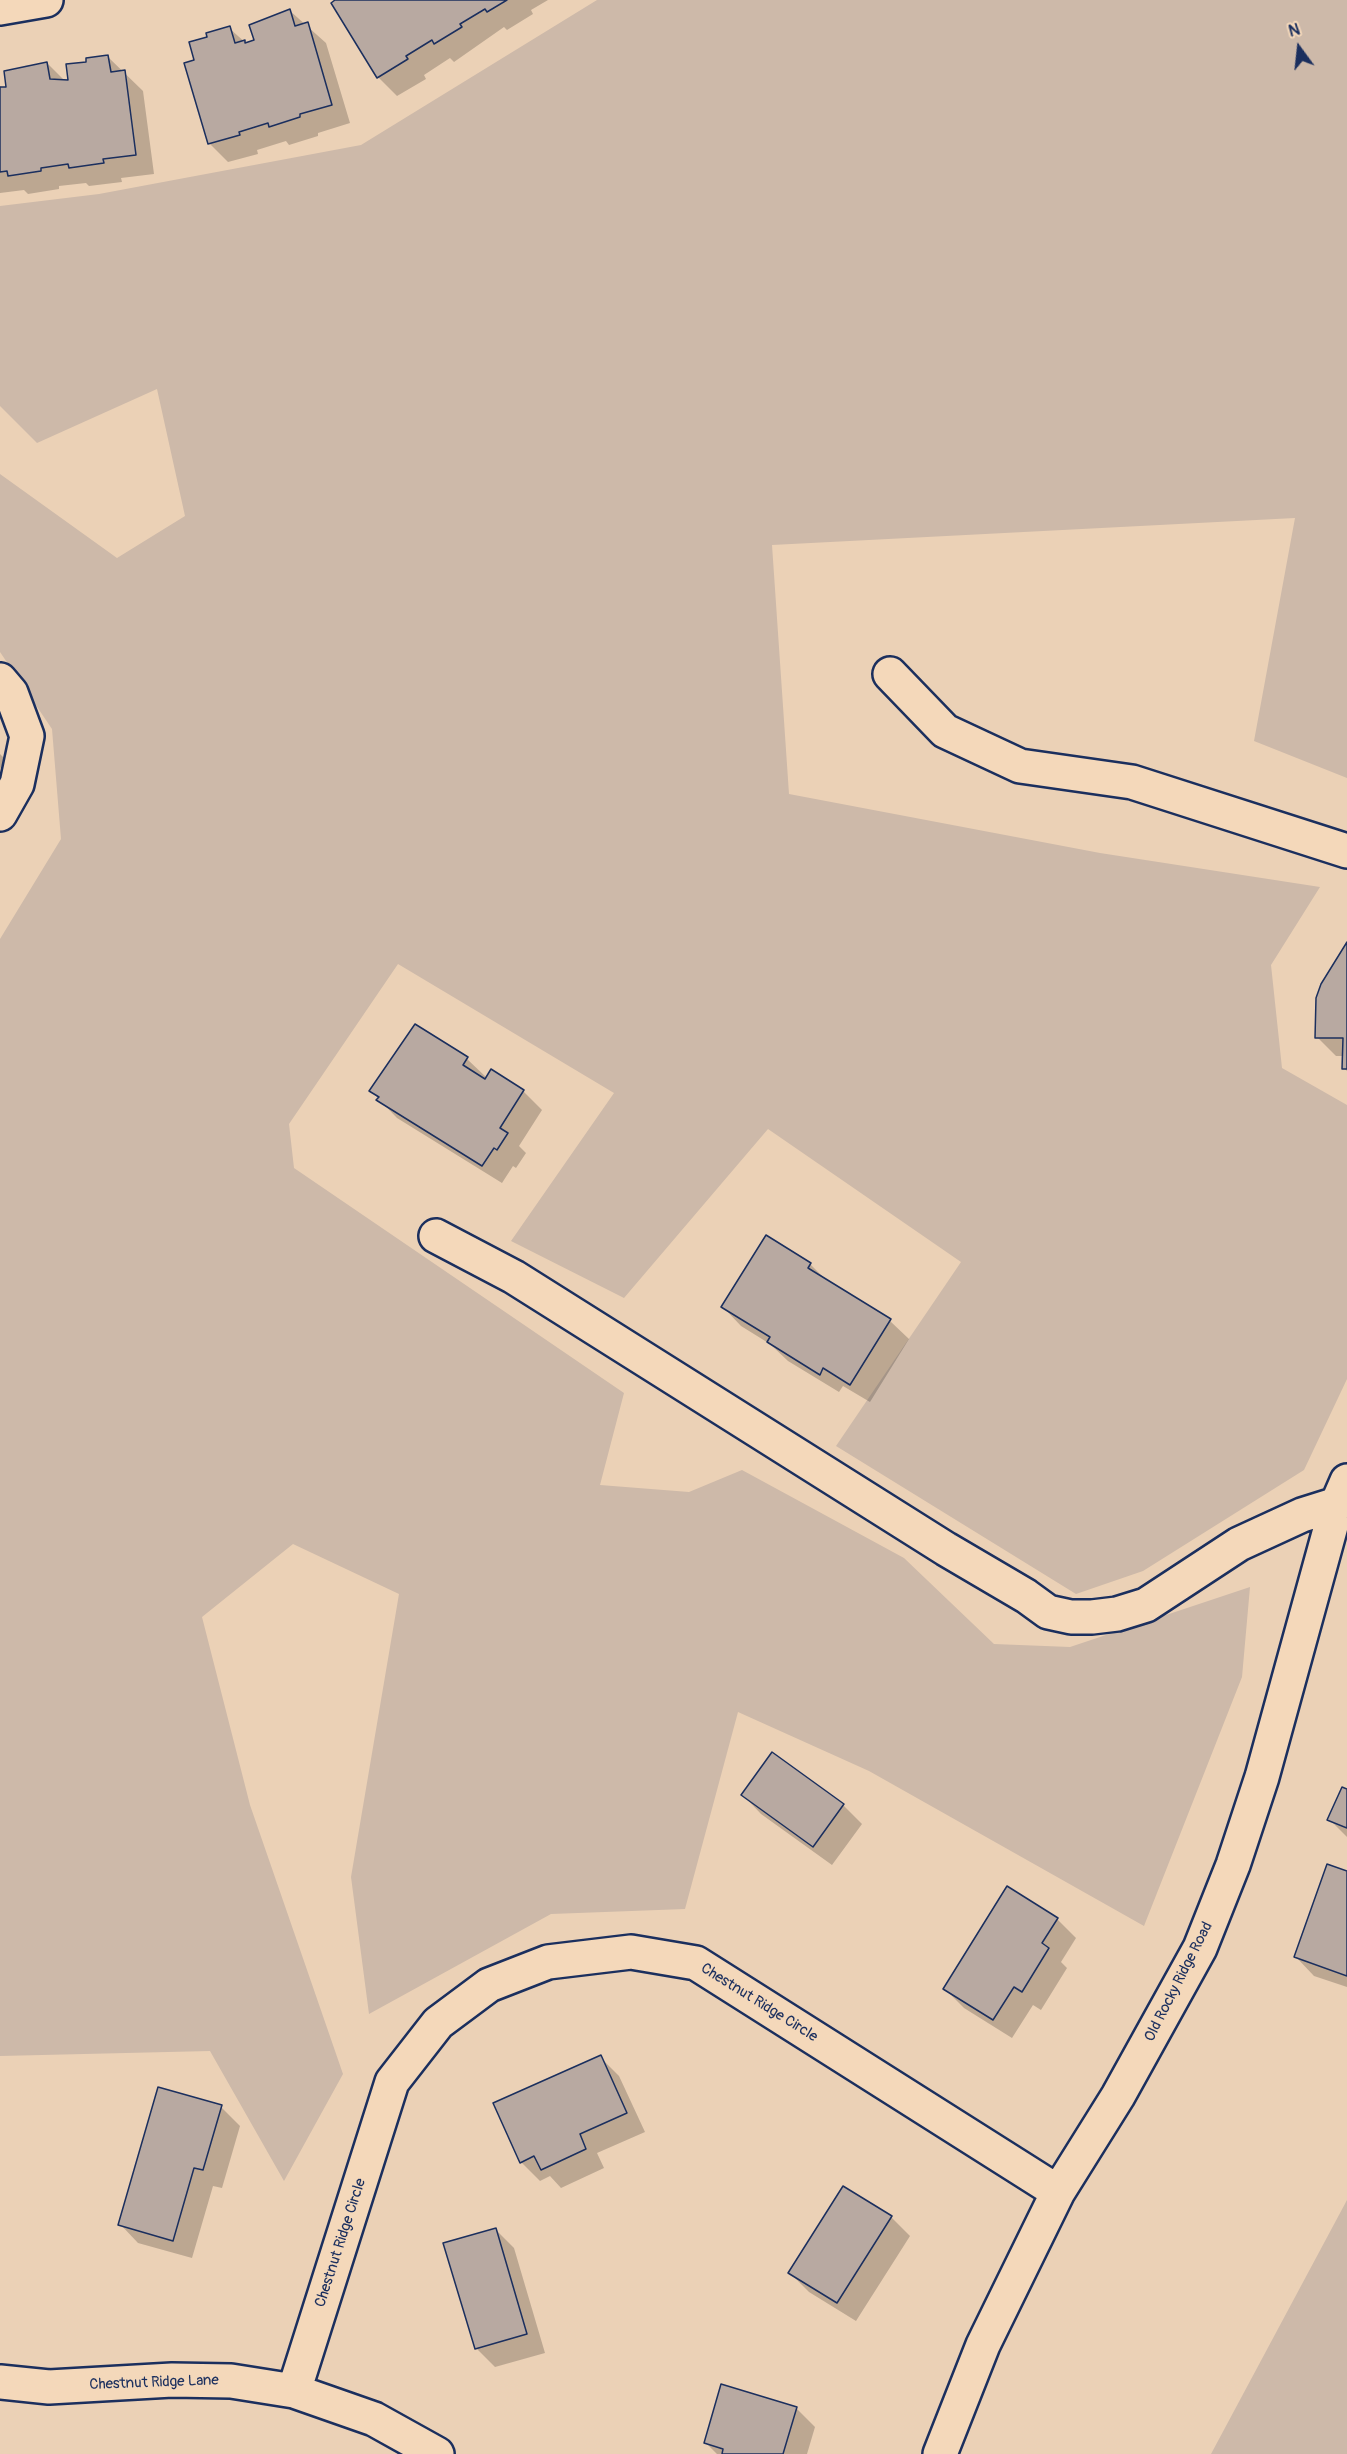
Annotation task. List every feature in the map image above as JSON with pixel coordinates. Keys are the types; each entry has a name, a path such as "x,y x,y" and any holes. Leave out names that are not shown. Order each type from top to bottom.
{"street":[{"path":"0,8 46,0"},
{"path":"891,674 945,731 1020,766 1132,782 1347,851"},
{"path":"0,681 11,693 27,736 17,784 0,814"},
{"path":"436,1236 514,1277 946,1549 1026,1596 1048,1612 1071,1617 1092,1617 1117,1614 1146,1605 1239,1544 1302,1515 1342,1492"},
{"name":"Old Rocky Ridge Road","path":"940,2454 983,2345 1058,2192 1118,2096 1200,1948 1233,1865 1262,1777 1342,1492"},
{"name":"Chestnut Ridge Circle","path":"294,2391 392,2082 438,2023 489,1985 548,1962 632,1952 696,1964 1058,2192"},
{"name":"Chestnut Ridge Lane","path":"0,2382 49,2387 172,2380 231,2381 294,2391 374,2419 437,2454"}],"shaded area":[{"path":"597,0 1347,0 1347,778 1254,741 1295,518 772,545 789,794 1100,853 1320,887 1271,965 1282,1068 1347,1105 1347,1379 1304,1470 1143,1571 1076,1594 836,1446 961,1262 768,1129 624,1298 511,1241 614,1093 398,964 289,1124 294,1168 624,1393 600,1485 689,1492 742,1470 904,1558 994,1644 1070,1647 1250,1587 1242,1677 1144,1926 869,1771 738,1712 685,1909 551,1914 369,2014 351,1877 399,1594 293,1544 202,1617 250,1805 343,2074 284,2181 210,2051 0,2056 0,939 61,839 52,729 0,652 0,474 117,558 185,516 157,389 37,443 0,406 0,206 99,194 361,145"},
{"path":"1347,2200 1347,2454 1211,2454"}],"building":[{"path":"335,0 507,0 487,12 485,9 460,24 462,27 434,44 432,40 406,56 408,59 377,78 331,3"},
{"path":"290,9 295,26 308,22 332,105 300,114 300,117 269,127 268,123 239,132 240,135 208,144 184,63 194,60 189,42 207,37 206,33 230,26 235,43 245,40 245,43 254,40 249,25"},
{"path":"108,55 111,72 125,70 136,155 103,159 104,163 69,168 68,164 8,176 7,171 0,172 0,87 6,87 4,71 47,62 50,79 68,80 66,64 86,62 86,58"},
{"path":"1347,942 1347,1069 1342,1069 1343,1038 1315,1038 1316,998 1321,984"},
{"path":"415,1024 468,1057 463,1065 485,1079 491,1069 524,1090 500,1128 508,1133 497,1150 494,1148 482,1166 376,1100 379,1097 369,1091"},
{"path":"766,1235 811,1263 808,1268 891,1319 850,1385 823,1368 820,1375 767,1342 770,1337 721,1307"},
{"path":"772,1752 844,1804 813,1847 741,1795"},
{"path":"1342,1787 1347,1789 1347,1828 1327,1820"},
{"path":"1327,1864 1347,1871 1347,1976 1294,1957"},
{"path":"1007,1886 1058,1918 1042,1943 1049,1948 1022,1992 1014,1987 993,2020 943,1989"},
{"path":"601,2055 627,2113 580,2134 586,2149 541,2170 534,2156 520,2163 493,2103"},
{"path":"158,2087 222,2105 203,2170 194,2168 173,2241 118,2225"},
{"path":"843,2186 892,2216 837,2303 788,2273"},
{"path":"496,2228 527,2334 475,2349 443,2243"},
{"path":"721,2384 797,2407 783,2454 722,2454 723,2449 704,2443"}]}
